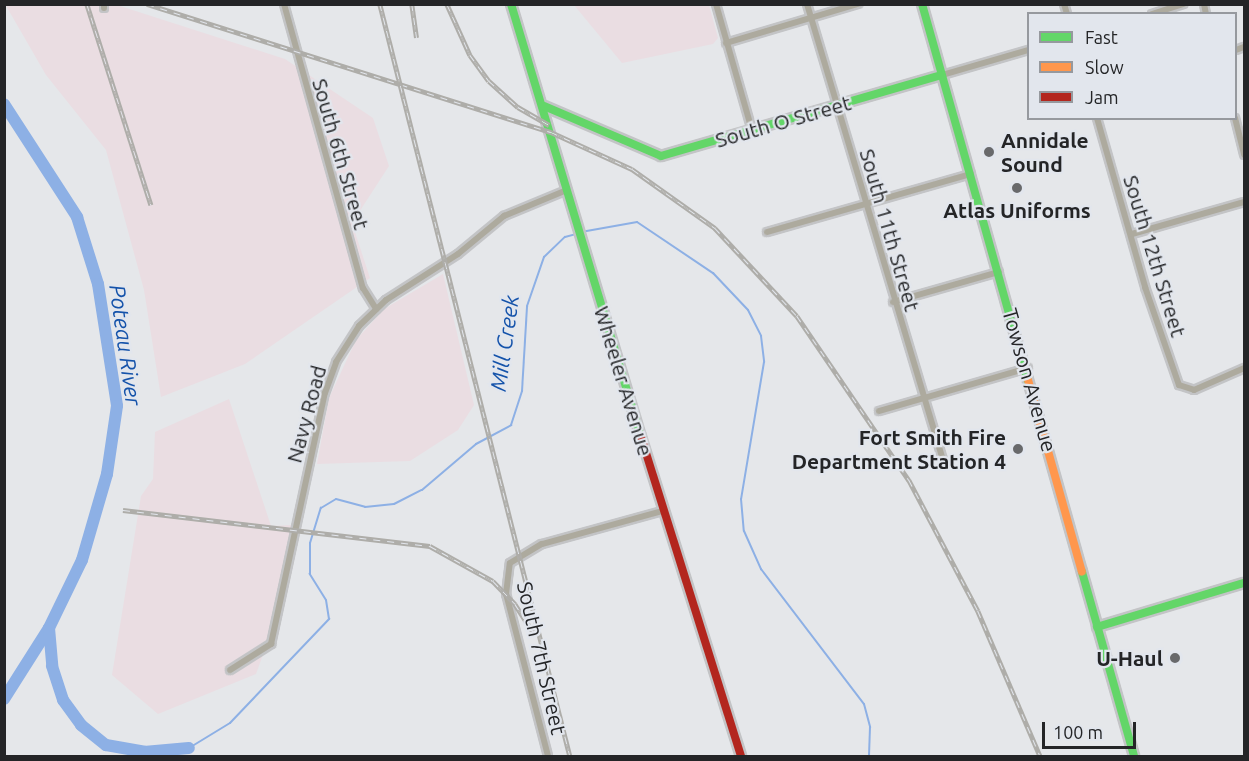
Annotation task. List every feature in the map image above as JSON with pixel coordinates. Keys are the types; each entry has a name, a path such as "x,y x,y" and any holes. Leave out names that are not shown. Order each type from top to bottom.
{"main road":[{"name":"Wheeler Avenue","path":"511,4 544,106 663,511 741,756"},
{"name":"Towson Avenue","path":"922,4 1028,368 1134,756"},
{"name":"South O Street","path":"544,106 656,156 942,75"},
{"path":"1098,627 1245,583"}],"street":[{"name":"South 6th Street","path":"284,4 363,288 376,309"},
{"path":"716,4 752,130"},
{"name":"South 11th Street","path":"807,4 867,203 893,302 944,464"},
{"path":"726,43 858,4"},
{"path":"1158,12 1183,4"},
{"name":"South O Street","path":"942,75 1027,51"},
{"name":"South 12th Street","path":"1097,120 1175,378 1183,389 1194,390 1245,368"},
{"path":"1235,120 1244,153"},
{"path":"767,232 971,174"},
{"name":"Navy Road","path":"230,670 271,644 325,393 345,346 376,309 458,254 511,211 567,190"},
{"path":"1132,234 1245,202"},
{"path":"893,302 1000,272"},
{"path":"879,411 1028,368"},
{"name":"South 7th Street","path":"548,756 506,594 508,567 513,558 534,546 663,511"}],"shaded area":[{"path":"5,4 117,5 285,59 373,118 389,166 352,223 370,278 245,364 161,397 144,290 106,150 46,75"},
{"path":"574,5 709,5 718,38 713,44 622,63"},
{"path":"443,274 474,405 458,430 410,461 317,464 329,398 356,340 384,309"},
{"path":"229,399 271,526 294,525 282,602 256,674 158,714 112,675 141,496 153,479 155,432"}],"waterway":[{"name":"Poteau River","path":"4,104 77,217 98,284 117,406 107,474 82,560 49,628 4,699"},
{"name":"Mill Creek","path":"581,232 637,222 713,273 748,310 761,336 764,362 741,499 744,531 761,569 864,704 870,727 869,756"},
{"name":"Mill Creek","path":"189,748 230,723 329,619 326,600 310,574 310,543 321,508 336,499 365,507 394,504 422,490 476,444 511,425 522,391 527,306 544,257 565,237 576,234"},
{"name":"Mill Creek","path":"49,628 52,666 63,700 81,725 106,745 144,752 189,748"}],"railway":[{"path":"87,4 151,205"},
{"path":"147,4 551,132 632,169 715,228 797,316 909,480 978,611 1040,756"},
{"path":"380,4 570,756"},
{"path":"412,4 417,38"},
{"path":"447,4 470,55 489,81 518,107 549,125"},
{"path":"123,510 430,546 493,581 515,604 533,632"}],"traffic: fast":[{"path":"511,4 641,437"},
{"path":"922,4 1028,380"},
{"path":"544,106 661,156 942,75"},
{"path":"1082,572 1134,756"},
{"path":"1097,627 1244,583"}],"traffic: slow":[{"path":"1028,380 1082,572"}],"traffic: jam":[{"path":"641,437 741,756"}],"place":[{"name":"Annidale Sound","path":"989,152"},
{"name":"Atlas Uniforms","path":"1017,188"},
{"name":"Fort Smith Fire Department Station 4","path":"1018,449"},
{"name":"U-Haul","path":"1175,658"}]}
